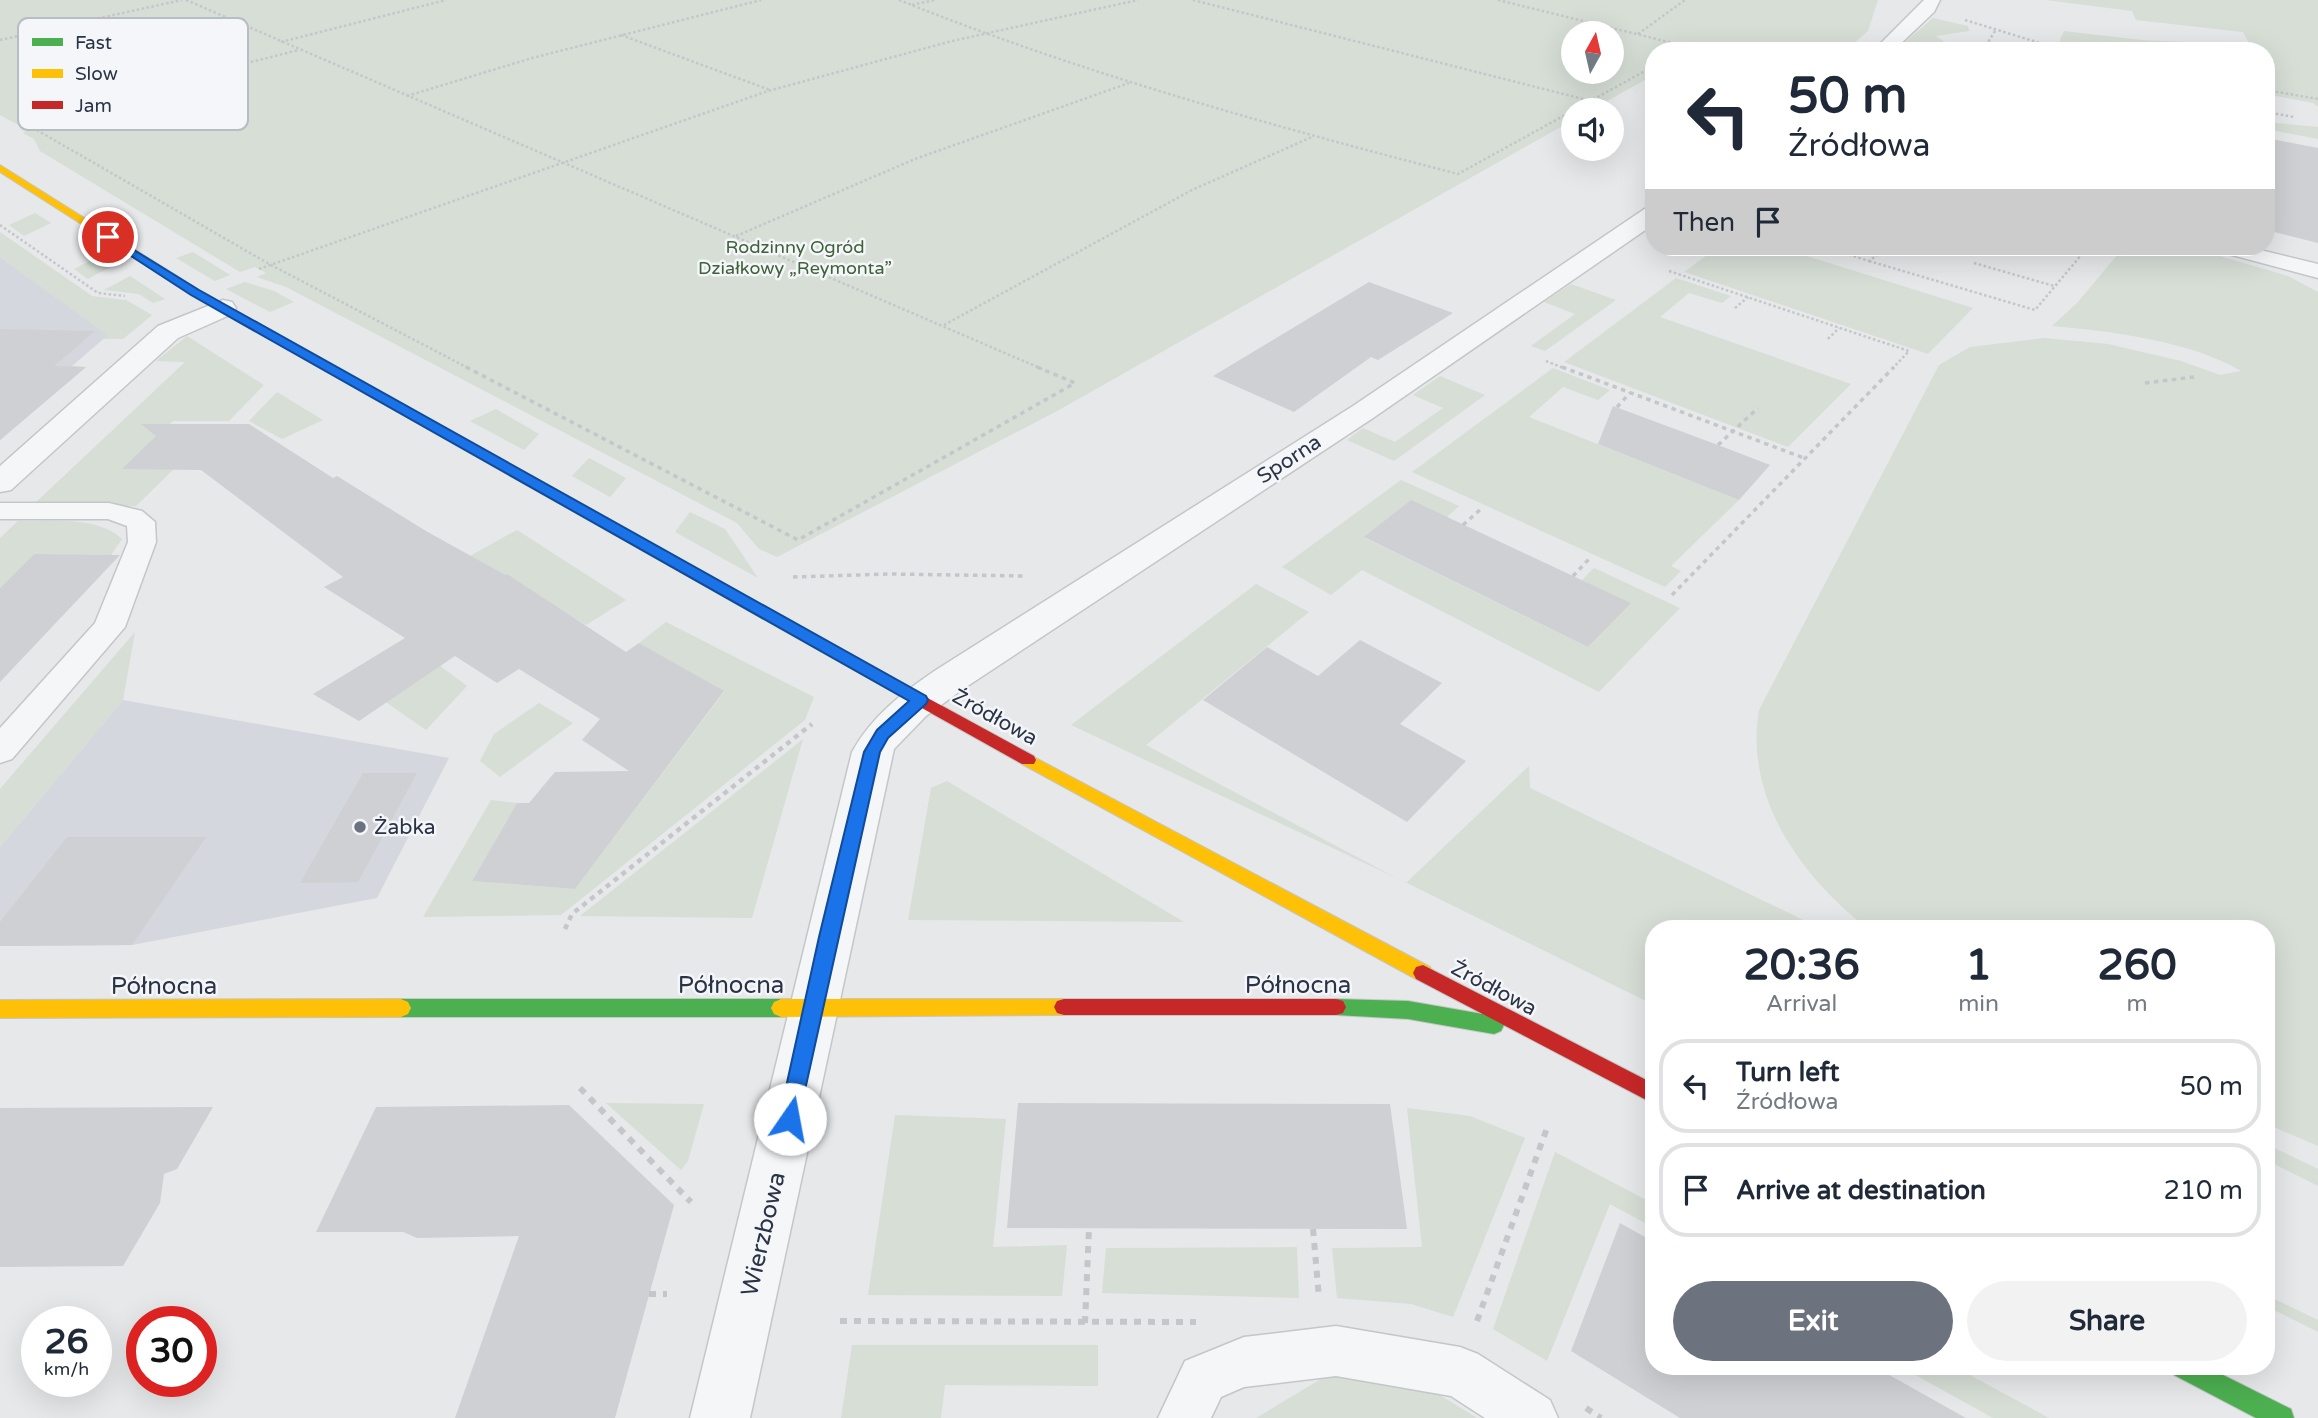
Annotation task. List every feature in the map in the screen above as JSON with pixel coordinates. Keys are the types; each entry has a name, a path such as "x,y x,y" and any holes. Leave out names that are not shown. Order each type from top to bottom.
{"street":[{"path":"1892,42 1928,8 1932,0"},
{"name":"Źródłowa","path":"0,168 223,308 920,700 1542,1038 1645,1090"},
{"name":"Sporna","path":"920,700 1363,412 1645,219"},
{"path":"0,483 168,331 223,308"},
{"name":"Wierzbowa","path":"720,1418 872,752 883,734 920,700"},
{"name":"Północna","path":"0,1009 1336,1007 1422,1012 1475,1020 1542,1038"},
{"path":"2198,1375 2282,1418"}],"lane":[{"path":"2259,256 2318,271"},
{"path":"0,511 119,513 141,522 142,542 109,627 0,750"},
{"path":"1184,1418 1203,1379 1244,1362 1336,1351 1460,1372 1532,1418"}],"path":[{"path":"101,18 184,0 224,18"},
{"path":"280,43 446,0"},
{"path":"406,96 620,35 761,0"},
{"path":"899,0 980,34 1130,83 1312,136 1458,174 1561,115"},
{"path":"912,5 934,0"},
{"path":"260,269 558,162 771,90 980,34 1138,0"},
{"path":"1193,0 1580,98"},
{"path":"1498,0 1669,42"},
{"path":"1637,34 1685,0"},
{"path":"1965,20 2034,42"},
{"path":"37,130 271,265 798,540 1075,383 248,29"},
{"path":"1988,42 1995,31"},
{"path":"620,35 771,90"},
{"path":"0,40 18,36"},
{"path":"248,63 299,50"},
{"path":"1592,98 1645,71"},
{"path":"736,236 915,159 1130,83"},
{"path":"2275,92 2318,99"},
{"path":"2275,114 2294,117"},
{"path":"944,325 1192,190 1312,136"},
{"path":"0,225 98,293 132,297"},
{"path":"1853,256 2035,310 2080,256"},
{"path":"1869,261 1876,256"},
{"path":"1974,263 2055,286"},
{"path":"1669,271 1909,351 1672,595"},
{"path":"1735,308 1748,297"},
{"path":"1828,339 1839,328"},
{"path":"1546,361 1804,458"},
{"path":"2145,383 2194,377"},
{"path":"1616,407 1630,393"},
{"path":"1718,445 1758,408"},
{"path":"1463,525 1481,509"},
{"path":"1573,576 1590,558"},
{"path":"781,577 889,574 976,577 1038,575"},
{"path":"565,929 572,914 813,724"},
{"path":"580,1088 691,1202"},
{"path":"1473,1331 1547,1128"},
{"path":"1085,1323 1088,1228"},
{"path":"1313,1229 1319,1307"},
{"path":"649,1294 667,1294"},
{"path":"840,1321 1198,1322"}],"shaded area":[{"path":"0,257 108,335 72,366 86,367 0,440"},
{"path":"123,700 449,758 377,898 132,945 0,946 0,847"}],"green space":[{"name":"Rodzinny Ogród Działkowy „Reymonta”","path":"0,0 1878,0 1868,31 1855,42 1645,42 1645,80 1613,98 1561,98 1561,127 1057,411 777,557 759,549 737,523 286,287 257,277 266,273 255,267 240,272 40,151 34,139 23,133 28,130 248,130 248,18 18,18 18,125 0,115"},
{"path":"2046,0 2318,0 2318,107 2313,103 2275,96 2275,42 2248,42 2243,32 2136,20 2132,11"},
{"path":"1933,18 1968,26 1969,31 1936,36 1944,42 1905,42"},
{"path":"2064,31 2184,42 2061,42"},
{"path":"2275,123 2318,127 2318,139 2275,131"},
{"path":"35,213 51,223 24,236 9,225"},
{"path":"0,232 92,296 126,300 152,315 123,339 103,339 107,335 0,257"},
{"path":"193,252 230,275 215,281 176,258"},
{"path":"100,256 114,265 88,279 74,269"},
{"path":"1706,256 1807,256 1973,308 1928,354 1684,272"},
{"path":"2116,256 2220,256 2288,276 2318,292 2318,1146 2275,1128 2275,920 1858,920 1821,885 1801,860 1769,805 1760,774 1757,743 1759,710 1939,365 1970,347 2044,338 2108,344 2181,361 2220,375 2241,371 2199,352 2150,339 2052,326 2077,303"},
{"path":"130,276 165,299 153,303 139,294 104,290"},
{"path":"1676,278 1731,296 1722,303 1689,293 1660,317 1851,384 1788,447 1564,362"},
{"path":"245,282 274,291 294,302 270,312 226,289"},
{"path":"1571,284 1616,300 1545,351 1531,346 1575,314 1544,302"},
{"path":"187,336 264,385 229,421 173,421 129,464 178,465 136,506 34,504 185,362 156,361"},
{"path":"1553,368 1610,390 1598,400 1563,387 1529,417 1739,500 1671,566 1681,571 1665,587 1412,472"},
{"path":"1440,376 1485,395 1394,461 1347,440 1363,428 1395,442 1443,408 1413,395"},
{"path":"277,392 323,420 282,439 249,421"},
{"path":"496,409 539,434 524,450 470,421"},
{"path":"589,458 626,478 610,497 572,476"},
{"path":"1401,480 1459,506 1447,517 1365,538 1588,647 1630,603 1582,580 1594,568 1680,608 1599,692 1362,570 1331,595 1282,567"},
{"path":"690,512 725,529 758,578 675,532"},
{"path":"18,521 86,523 111,531 122,539 111,555 34,554 0,588 0,538"},
{"path":"517,530 626,600 586,625 470,556"},
{"path":"1256,584 1309,612 1146,745 1398,879 1071,725"},
{"path":"666,622 814,697 805,720 561,915 423,917 491,800 517,803 472,881 575,889 724,692 639,643"},
{"path":"135,632 123,700 0,847 0,789"},
{"path":"416,648 467,686 426,730 357,682"},
{"path":"539,703 573,723 500,777 480,761 494,734"},
{"path":"803,739 752,918 580,916"},
{"path":"1529,766 1530,788 1803,920 1645,920 1645,1001 1406,883"},
{"path":"947,781 1184,922 908,920 931,788"},
{"path":"606,1103 704,1104 688,1161 681,1170"},
{"path":"1407,1108 1470,1116 1525,1138 1453,1317 1411,1304 1337,1298 1332,1248 1422,1247"},
{"path":"895,1115 1006,1119 993,1247 1067,1245 1062,1296 868,1295"},
{"path":"2275,1148 2318,1169 2318,1186 2275,1164"},
{"path":"1555,1152 1645,1199 1645,1223 1610,1204 1547,1361 1493,1329"},
{"path":"1297,1247 1299,1298 1102,1293 1106,1248"},
{"path":"2275,1299 2318,1320 2318,1332 2275,1310"},
{"path":"852,1345 1098,1345 1098,1386 945,1385 941,1418 841,1418"},
{"path":"1359,1371 1422,1384 1477,1418 1256,1418 1326,1376"},
{"path":"1915,1375 1970,1375 2049,1418 1993,1418"}],"building":[{"path":"2275,140 2318,148 2318,243 2275,232"},
{"path":"1369,282 1453,313 1378,360 1371,357 1294,412 1213,376"},
{"path":"0,329 95,331 54,366 86,367 0,440"},
{"path":"1613,406 1770,465 1739,500 1598,444"},
{"path":"141,424 249,424 333,478 337,476 426,531 507,574 626,652 639,643 724,691 575,889 472,881 517,803 529,803 555,772 629,771 582,740 600,719 519,669 497,683 455,656 359,721 313,694 405,638 324,587 343,577 201,470 122,469 156,436"},
{"path":"1411,500 1631,603 1588,647 1364,537"},
{"path":"34,554 120,555 0,682 0,588"},
{"path":"1360,640 1442,683 1400,724 1466,761 1407,822 1203,700 1267,647 1318,676"},
{"name":"Żabka","path":"363,773 417,773 358,882 300,883"},
{"path":"67,837 206,837 132,945 0,946 0,922"},
{"path":"1018,1103 1390,1104 1407,1229 1007,1228"},
{"path":"569,1105 674,1205 615,1418 455,1418 519,1236 417,1238 403,1232 316,1232 376,1107"},
{"path":"213,1107 177,1169 164,1174 160,1203 123,1266 0,1267 0,1108"},
{"path":"1620,1223 1645,1237 1645,1375 1889,1375 1966,1418 1680,1418 1571,1351"}],"traffic: fast":[{"path":"377,395 825,647"},
{"path":"1336,1007 1408,1010 1494,1025"},
{"path":"401,1008 781,1008"},
{"path":"2198,1375 2282,1418"}],"traffic: slow":[{"path":"0,168 195,292 377,395"},
{"path":"1028,760 1423,973"},
{"path":"781,1008 1064,1007"},
{"path":"0,1009 401,1008"}],"traffic: jam":[{"path":"825,647 1028,760"},
{"path":"1423,973 1645,1090"},
{"path":"1064,1007 1336,1007"}],"place":[{"name":"Żabka","path":"360,827"}],"route":[{"path":"108,237 195,292 920,700 895,720 872,752 828,937 790,1119"}]}
